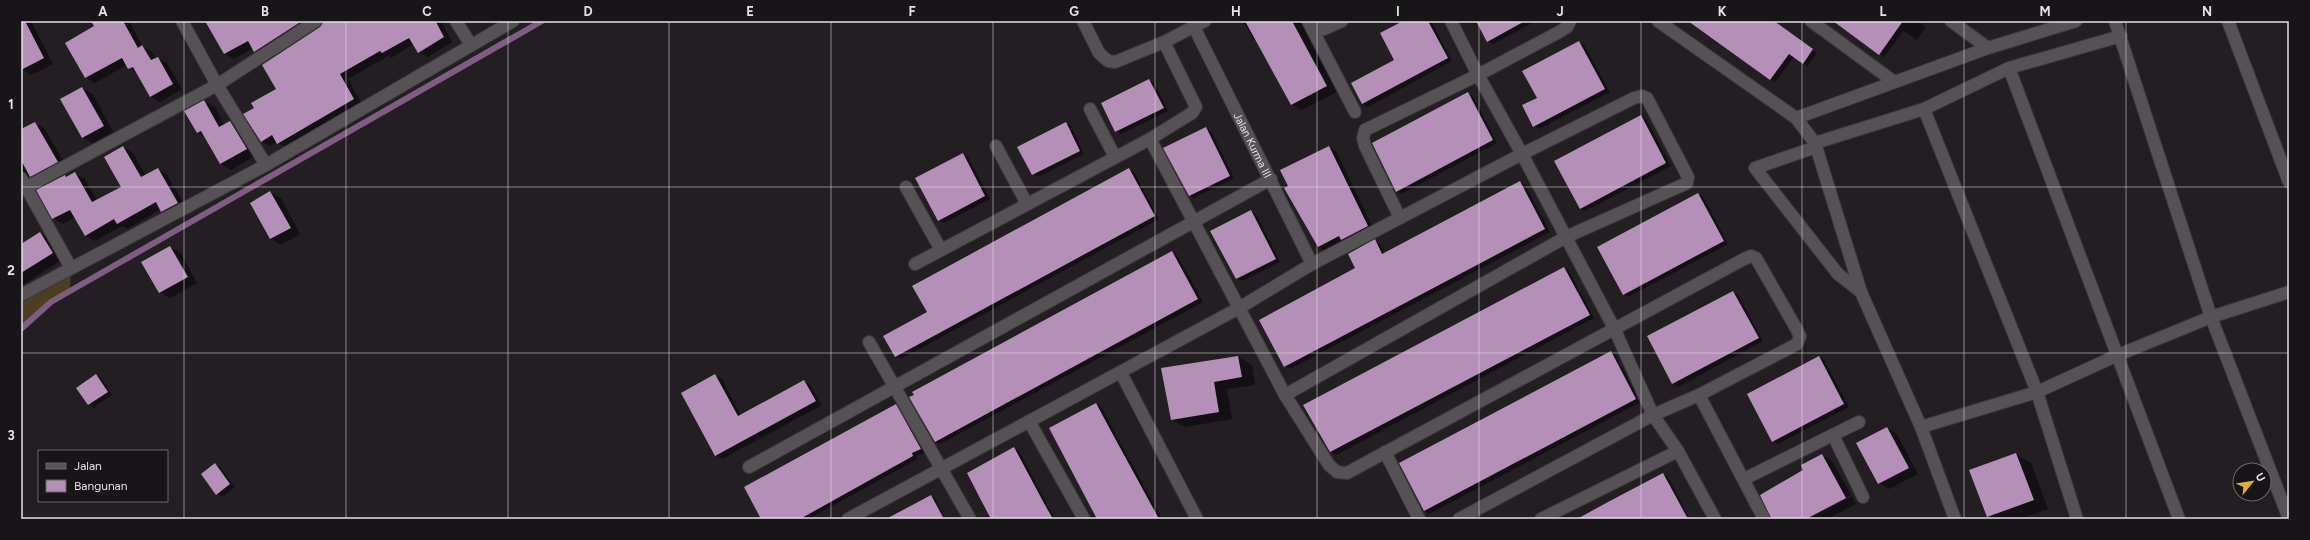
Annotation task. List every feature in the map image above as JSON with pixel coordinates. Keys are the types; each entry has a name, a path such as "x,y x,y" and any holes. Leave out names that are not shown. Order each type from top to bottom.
{"street":[{"path":"182,21 217,85 266,165"},
{"path":"71,268 23,185 217,85 316,21"},
{"path":"456,21 471,45"},
{"path":"21,295 266,165 513,21"},
{"path":"1083,21 1099,53 1108,61 1115,62 1164,42 1200,24"},
{"path":"1308,21 1355,112"},
{"path":"1320,21 1324,29 1342,21"},
{"path":"1451,21 1478,75 1522,154 1614,328 1653,415 1678,450 1715,519"},
{"path":"1400,218 1365,146 1363,138 1365,130 1478,75 1559,32 1567,26 1570,21"},
{"path":"1658,21 1796,118 1816,145 1861,292 1921,427 1955,519"},
{"path":"1811,21 1893,81"},
{"path":"1951,21 1988,48"},
{"path":"1796,118 1893,81 1988,48 2076,21"},
{"path":"2114,21 2211,317 2289,519"},
{"path":"2228,21 2289,182"},
{"name":"Jalan Kurma III","path":"1200,24 1271,179 1312,264"},
{"path":"1861,292 1838,274 1755,168 1816,145 1924,109 2009,68 2120,36"},
{"path":"915,264 1150,139 1192,113 1196,107 1164,42"},
{"path":"2009,68 2179,519"},
{"path":"848,519 865,515 942,469 1239,308 1312,264 1522,154 1634,98 1647,98 1688,177 1687,183 1566,237 1285,395"},
{"path":"1090,109 1115,157"},
{"path":"1924,109 2036,392 2077,519"},
{"path":"1150,139 1285,395 1329,465 1337,472 1347,473 1744,259 1751,256 1756,258 1797,330 1799,340 1798,344 1699,395 1653,415 1459,519"},
{"path":"996,146 1027,204"},
{"path":"749,467 1271,179"},
{"path":"906,187 941,250"},
{"path":"1921,427 2036,392 2118,355 2211,317 2289,292"},
{"path":"869,342 970,519"},
{"path":"1121,373 1197,519"},
{"path":"1699,395 1764,519"},
{"path":"1030,421 1084,519"},
{"path":"1744,479 1859,422"},
{"path":"1833,435 1863,497"},
{"path":"1541,519 1678,450"},
{"path":"1385,452 1419,519"}],"shaded area":[{"path":"71,268 70,291 51,302 21,329 21,295"}],"building":[{"path":"21,21 25,21 44,58 21,70"},
{"path":"91,21 123,21 138,48 142,45 151,60 158,57 173,84 150,97 133,67 128,69 122,58 85,78 65,43 94,26"},
{"path":"205,21 302,21 254,52 248,41 224,54"},
{"path":"323,21 438,21 436,22 444,37 418,53 409,38 382,53 380,51 340,74 354,99 277,144 272,135 261,142 243,114 254,108 251,103 276,89 262,65 320,27"},
{"path":"1245,21 1292,21 1327,86 1291,105"},
{"path":"1403,21 1428,21 1448,58 1362,104 1351,83 1394,60 1380,33"},
{"path":"1476,21 1525,21 1487,42"},
{"path":"1688,21 1774,21 1813,49 1803,64 1789,54 1770,80"},
{"path":"1833,21 1903,21 1879,55"},
{"path":"1579,41 1605,89 1533,127 1522,105 1537,98 1522,71"},
{"path":"1149,79 1164,108 1115,132 1101,103"},
{"path":"82,87 104,126 82,138 60,99"},
{"path":"1468,92 1493,140 1396,192 1372,143"},
{"path":"204,100 219,127 230,121 247,149 220,164 201,131 197,133 184,111"},
{"path":"1641,115 1666,163 1580,209 1554,161"},
{"path":"35,122 58,162 30,177 21,160 21,129"},
{"path":"1066,122 1080,151 1032,175 1017,147"},
{"path":"1206,127 1230,176 1189,196 1163,148"},
{"path":"123,146 141,177 158,168 178,203 161,212 156,202 117,224 114,219 85,236 70,210 52,219 36,190 65,175 66,177 75,172 92,202 121,187 104,157"},
{"path":"1329,146 1368,226 1341,240 1339,236 1318,247 1284,188 1288,186 1280,170"},
{"path":"963,153 985,196 938,221 915,178"},
{"path":"1129,168 1155,216 895,357 883,336 927,312 912,286"},
{"path":"1520,181 1545,229 1284,367 1259,320 1355,268 1348,254 1375,239 1382,254"},
{"path":"270,191 291,228 270,239 250,203"},
{"path":"1698,193 1724,241 1623,295 1597,247"},
{"path":"1251,210 1276,259 1236,279 1210,231"},
{"path":"40,232 53,253 21,273 21,244"},
{"path":"170,246 188,277 159,293 141,262"},
{"path":"1172,251 1198,299 935,442 909,397 914,395 912,392"},
{"path":"1564,267 1590,315 1330,452 1303,405"},
{"path":"1733,291 1759,338 1672,384 1647,336"},
{"path":"1611,351 1636,399 1424,511 1399,463"},
{"path":"1238,356 1242,377 1214,382 1219,412 1171,420 1161,368"},
{"path":"1819,356 1844,404 1772,442 1747,394"},
{"path":"96,374 108,392 88,405 76,388"},
{"path":"715,374 738,416 804,380 816,401 715,456 681,393"},
{"path":"1096,403 1159,519 1097,519 1049,428"},
{"path":"896,404 921,449 912,453 913,456 800,519 761,519 744,487"},
{"path":"1887,427 1909,468 1878,484 1856,443"},
{"path":"1014,447 1053,519 991,519 967,473"},
{"path":"2016,453 2034,500 1987,517 1969,470"},
{"path":"1822,454 1846,498 1806,519 1771,519 1760,495 1803,470 1801,465"},
{"path":"215,463 230,484 216,495 201,474"},
{"path":"1663,473 1688,519 1577,519 1608,502"},
{"path":"931,495 944,519 886,519 918,502"}],"waterway":[{"path":"21,329 51,302 542,21"}]}
